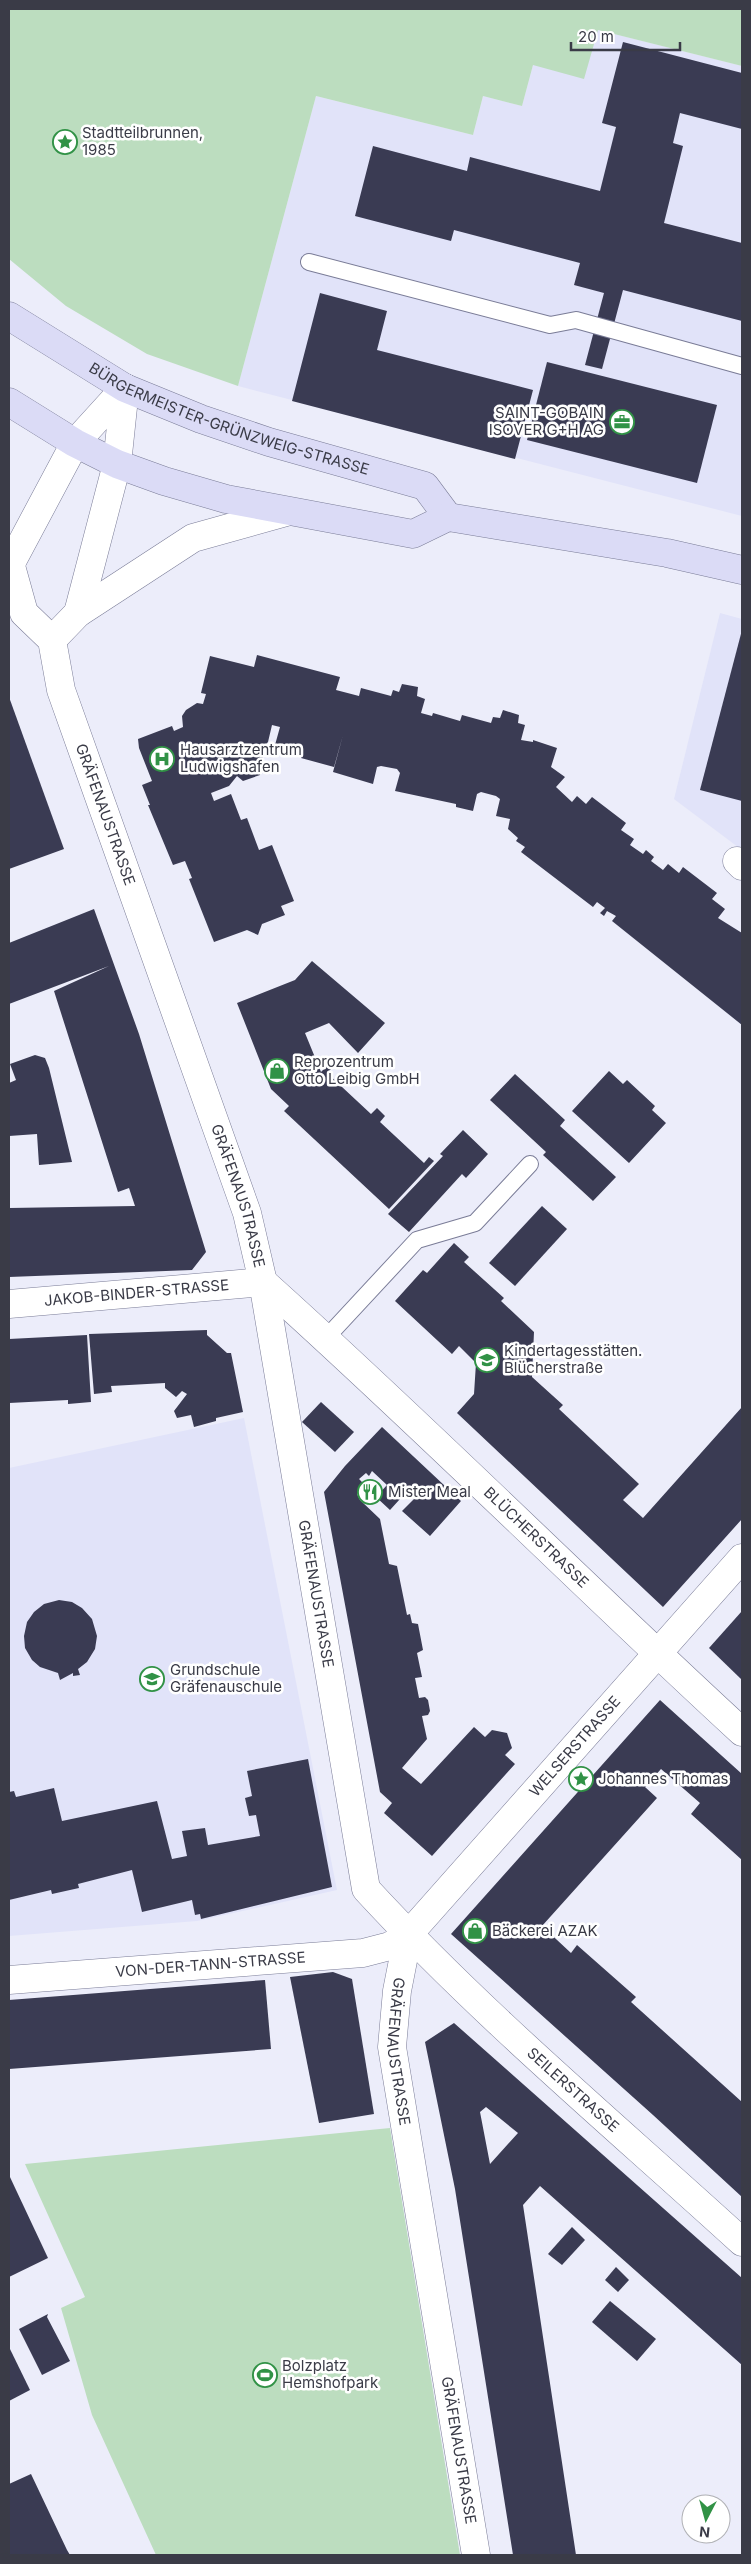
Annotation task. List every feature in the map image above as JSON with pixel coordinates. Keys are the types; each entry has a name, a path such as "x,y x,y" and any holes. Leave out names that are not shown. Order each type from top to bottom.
{"street":[{"name":"BÜRGERMEISTER-GRÜNZWEIG-STRASSE","path":"9,316 125,388 201,419 270,442 425,486 448,517"},
{"path":"125,388 75,443 10,562 14,596 24,613 52,640 78,613 193,538 286,512"},
{"path":"78,613 117,464 125,388"},
{"path":"9,402 75,443 117,464 164,481 286,512 412,534 448,517 667,552 742,570"},
{"name":"GRÄFENAUSTRASSE","path":"52,640 61,690 247,1212 263,1282 366,1889 408,1935 396,1991 392,2047 476,2555"},
{"name":"JAKOB-BINDER-STRASSE","path":"9,1304 263,1282"},
{"name":"BLÜCHERSTRASSE","path":"263,1282 326,1338 657,1654 742,1732"},
{"name":"WELSERSTRASSE","path":"408,1935 742,1558"},
{"name":"VON-DER-TANN-STRASSE","path":"9,1980 363,1953 390,1946 408,1935"},
{"name":"SEILERSTRASSE","path":"408,1935 506,2028 742,2242"}],"lane":[{"path":"309,262 550,325 576,320 742,366"},
{"path":"326,1338 417,1240 475,1222 530,1164"}],"shaded area":[{"name":"SAINT-GOBAIN ISOVER G+H AG","path":"598,30 742,66 742,516 238,386 316,96 473,135 483,96 522,106 533,65"},
{"path":"720,613 742,619 742,850 674,799"},
{"name":"Grundschule Gräfenauschule","path":"244,1418 337,1890 197,1921 9,1936 9,1468"}],"green space":[{"path":"9,9 742,9 742,66 598,30 584,79 533,65 522,106 483,96 473,135 316,96 238,386 147,354 66,306 9,259"},
{"path":"390,2128 460,2555 156,2555 92,2415 61,2308 85,2297 25,2164"}],"building":[{"path":"623,42 742,73 742,129 680,113 673,143 683,146 664,223 742,243 742,321 623,290 602,369 585,365 604,293 574,285 580,263 454,230 451,241 355,216 373,146 467,171 470,157 600,191 616,127 602,123"},
{"path":"320,293 387,311 377,350 533,390 515,459 292,401"},
{"name":"SAINT-GOBAIN ISOVER G+H AG","path":"547,362 717,405 697,483 527,440"},
{"path":"742,630 742,801 700,790"},
{"path":"257,655 340,677 336,690 359,696 361,688 391,696 393,690 399,692 402,684 418,687 417,696 425,699 421,713 432,716 433,713 460,721 462,715 491,723 493,717 500,718 503,710 519,715 518,723 525,725 521,740 533,742 533,740 557,748 551,767 565,777 556,787 572,802 577,796 586,804 592,797 626,823 621,830 634,839 630,845 643,854 646,850 654,857 651,861 663,870 668,864 679,873 683,867 717,893 712,899 725,909 718,918 742,933 742,1025 612,921 616,916 607,911 604,916 600,913 605,908 597,902 593,907 521,852 525,847 516,841 518,838 508,829 510,819 496,816 500,799 496,796 481,792 477,794 473,811 456,807 456,804 395,791 400,773 397,769 377,767 373,784 333,772 343,735 334,767 301,758 302,752 275,745 280,727 272,725 268,742 258,753 263,758 260,775 243,781 237,776 229,786 211,793 214,801 231,794 241,820 247,818 259,850 272,845 294,901 281,906 285,915 262,924 258,935 247,930 214,942 189,879 192,878 185,861 173,865 148,805 150,805 142,785 152,781 139,748 138,739 172,726 174,731 183,727 182,716 186,710 197,703 203,704 206,694 201,693 210,656 254,667"},
{"path":"9,697 64,849 9,869"},
{"path":"94,909 139,1034 206,1252 192,1270 9,1277 9,1208 135,1206 129,1188 118,1192 54,991 109,966 9,1004 9,943"},
{"path":"312,961 385,1023 358,1053 329,1023 305,1033 321,1072 329,1064 333,1067 327,1073 371,1114 377,1108 385,1116 380,1122 424,1163 429,1157 434,1161 389,1209 284,1111 289,1106 271,1089 237,1003 295,980"},
{"path":"35,1055 45,1058 49,1068 72,1162 39,1165 37,1134 9,1136 9,1083 16,1080 10,1064"},
{"path":"609,1071 623,1084 627,1080 655,1106 652,1110 666,1123 629,1163 572,1111"},
{"path":"515,1074 565,1120 560,1126 616,1177 593,1201 543,1155 546,1152 490,1100"},
{"path":"463,1130 488,1154 466,1178 462,1174 409,1232 388,1214 443,1156 440,1154"},
{"path":"542,1206 567,1229 515,1286 489,1263"},
{"path":"454,1243 469,1257 464,1262 504,1298 501,1301 534,1332 532,1377 563,1405 559,1409 639,1484 623,1500 643,1518 742,1407 742,1519 663,1607 457,1413 474,1394 476,1363 459,1346 452,1354 395,1301 423,1270 427,1273"},
{"path":"207,1330 207,1335 227,1353 231,1353 243,1412 216,1418 216,1421 194,1427 191,1415 177,1418 174,1411 187,1394 182,1391 176,1397 165,1388 165,1383 111,1386 112,1392 94,1394 89,1334"},
{"path":"87,1335 91,1402 68,1404 68,1400 9,1403 9,1339"},
{"path":"321,1402 354,1432 335,1452 302,1422"},
{"path":"382,1427 461,1501 430,1536 402,1511 418,1495 410,1488 390,1510 376,1497 387,1485 372,1471 369,1476 366,1473 359,1479 365,1485 357,1494 360,1500 380,1519 389,1564 397,1566 407,1615 410,1614 412,1623 418,1624 423,1650 417,1653 422,1677 415,1678 419,1698 425,1697 428,1700 430,1711 428,1715 422,1716 427,1739 402,1768 421,1784 474,1727 485,1737 492,1730 507,1733 512,1748 505,1755 515,1764 432,1856 384,1813 392,1803 380,1792 324,1492 345,1466"},
{"path":"59,1600 72,1602 82,1608 92,1619 97,1636 95,1649 87,1662 78,1669 80,1675 73,1676 73,1673 60,1680 58,1673 40,1667 32,1660 25,1648 24,1636 27,1622 34,1612 44,1604"},
{"path":"742,1611 742,1680 709,1648"},
{"path":"660,1700 742,1774 742,1860 691,1814 700,1803 661,1769 645,1787 657,1798 542,1926 571,1953 577,1945 636,1997 631,2002 742,2102 742,2197 451,1934"},
{"path":"308,1759 332,1887 201,1919 200,1914 195,1915 192,1900 142,1912 132,1870 78,1884 79,1888 52,1894 51,1890 9,1900 9,1792 14,1791 16,1797 54,1788 62,1821 157,1801 172,1859 187,1856 182,1831 205,1828 208,1845 260,1836 256,1815 249,1816 245,1798 252,1796 247,1771"},
{"path":"333,1972 352,1979 374,2114 319,2123 290,1977"},
{"path":"265,1980 271,2049 9,2069 9,2000"},
{"path":"454,2023 742,2278 742,2365 540,2186 523,2205 576,2555 513,2555 455,2189 425,2042","holes":["486,2107 518,2133 490,2164 480,2112"]},
{"path":"9,2175 48,2258 9,2277"},
{"path":"572,2227 585,2240 562,2265 548,2254"},
{"path":"616,2267 629,2280 618,2292 605,2280"},
{"path":"610,2301 656,2339 637,2361 592,2322"},
{"path":"48,2314 47,2317 70,2361 42,2375 19,2329"},
{"path":"9,2347 30,2390 9,2401"},
{"path":"31,2474 70,2555 9,2555 9,2484"}],"place":[{"name":"Stadtteilbrunnen, 1985","path":"65,142"},
{"name":"SAINT-GOBAIN ISOVER G+H AG","path":"622,422"},
{"name":"Hausarztzentrum Ludwigshafen","path":"162,759"},
{"name":"Reprozentrum Otto Leibig GmbH","path":"277,1071"},
{"name":"Kindertagesstätten. Blücherstraße","path":"487,1360"},
{"name":"Mister Meal","path":"370,1492"},
{"name":"Grundschule Gräfenauschule","path":"152,1679"},
{"name":"Johannes Thomas","path":"581,1779"},
{"name":"Bäckerei AZAK","path":"475,1931"},
{"name":"Bolzplatz Hemshofpark","path":"265,2375"}]}
